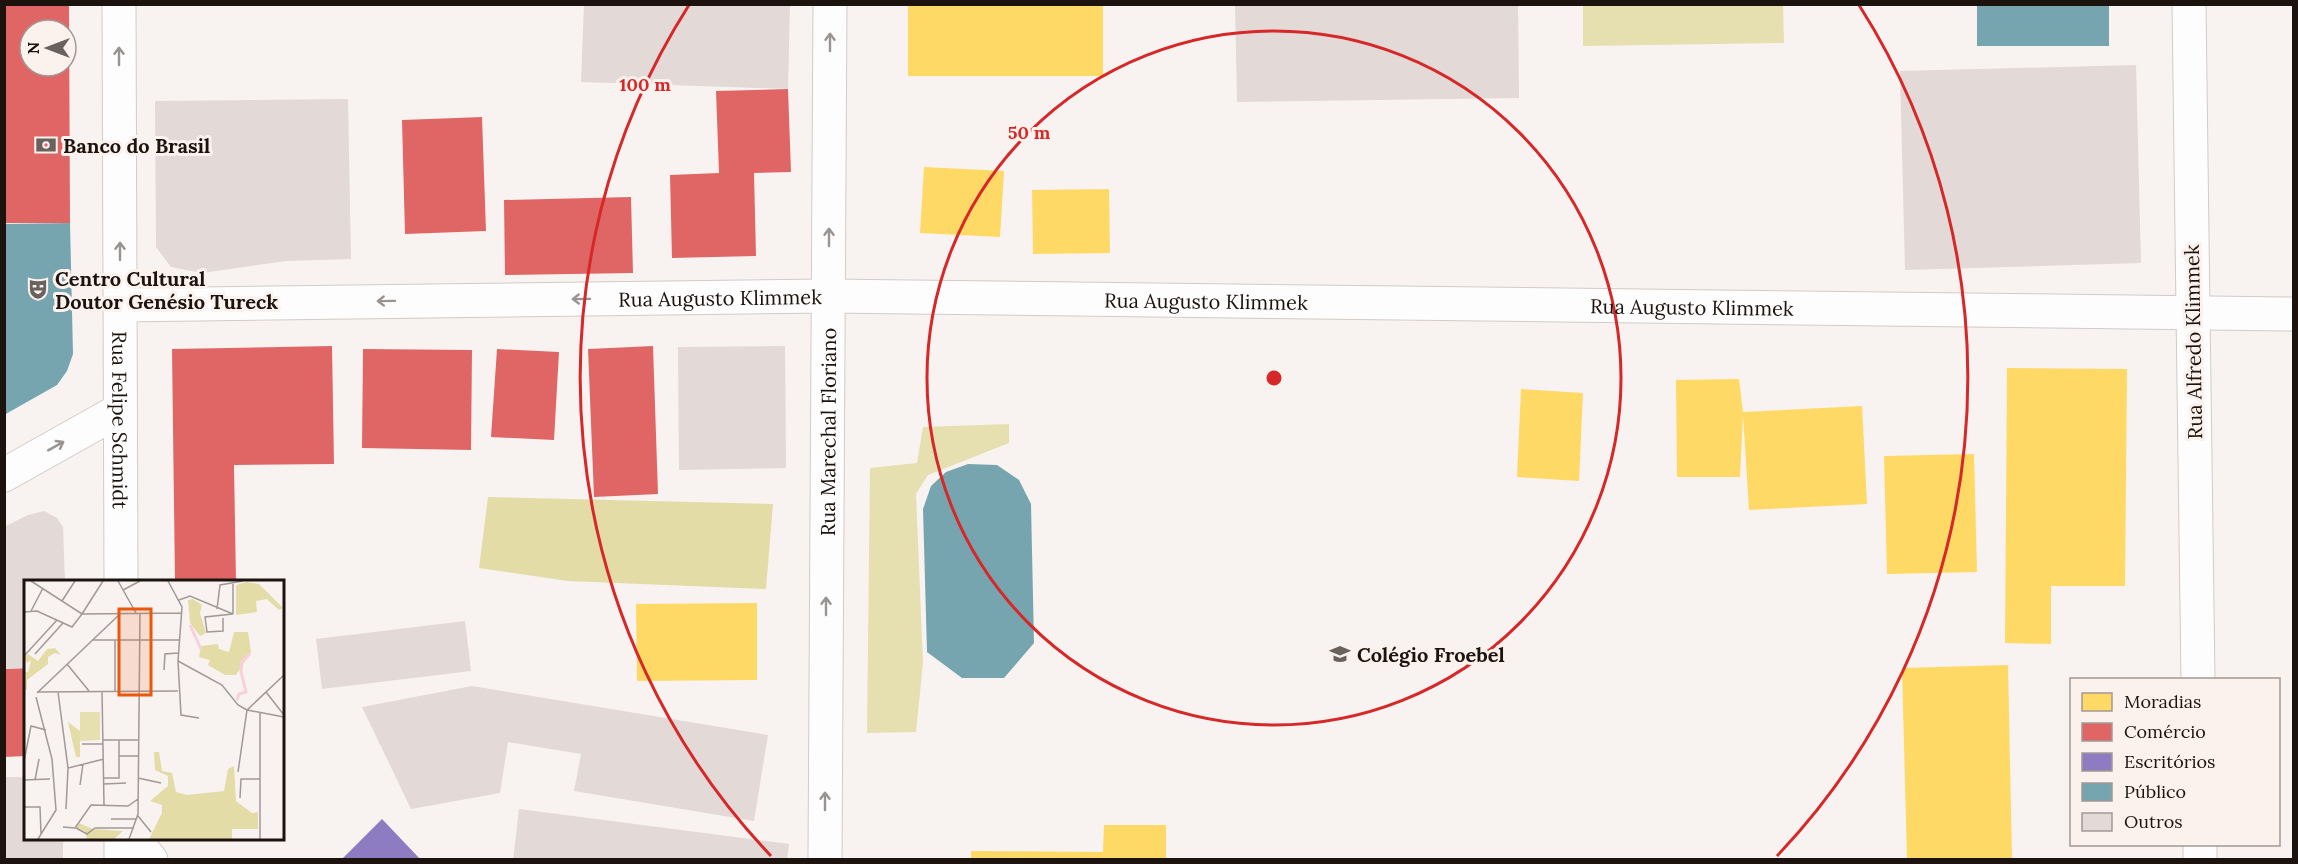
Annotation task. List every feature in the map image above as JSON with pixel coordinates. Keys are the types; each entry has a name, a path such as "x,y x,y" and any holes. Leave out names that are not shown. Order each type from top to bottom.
{"street":[{"name":"Rua Felipe Schmidt","path":"119,4 121,580"},
{"name":"Rua Marechal Floriano","path":"825,860 830,4"},
{"name":"Rua Alfredo Klimmek","path":"2189,4 2198,678"},
{"name":"Rua Augusto Klimmek","path":"120,305 828,296 2294,314"},
{"path":"4,474 120,410"},
{"path":"121,840 121,860"},
{"path":"135,840 151,860"}],"shaded area":[{"path":"1583,5 1783,5 1784,43 1583,46"},
{"path":"1009,424 1009,443 928,475 916,494 923,663 916,732 867,733 870,468 917,463 923,427"},
{"path":"488,497 773,504 766,589 568,581 479,568"}],"building: Moradias":[{"path":"908,4 1103,4 1103,76 908,76"},
{"path":"924,167 1004,171 1000,237 920,233"},
{"path":"1109,189 1110,253 1033,254 1032,190"},
{"path":"2007,368 2127,369 2125,586 2051,586 2051,644 2005,643"},
{"path":"1739,379 1743,412 1862,406 1867,504 1749,510 1743,415 1740,477 1677,477 1676,380"},
{"path":"1521,389 1583,393 1579,481 1517,477"},
{"path":"1974,454 1977,572 1887,574 1884,456"},
{"path":"757,603 757,680 637,681 636,604"},
{"path":"2008,665 2012,859 1907,860 1902,668"},
{"path":"1104,825 1166,825 1166,860 971,860 971,851 1103,852"}],"building: Comércio":[{"path":"4,4 69,4 69,18 18,18 18,78 69,78 70,223 4,223"},
{"path":"788,89 791,172 754,173 756,256 672,258 670,175 719,173 716,91"},
{"path":"482,117 486,231 405,234 402,120"},
{"path":"631,197 633,273 505,275 504,200"},
{"path":"332,346 334,464 234,465 236,580 175,580 172,349"},
{"path":"653,346 658,494 594,497 588,349"},
{"path":"363,349 472,350 471,450 362,448"},
{"path":"497,349 559,352 554,440 491,437"},
{"path":"24,668 24,756 4,757 4,669"}],"building: Escritórios":[{"path":"382,819 421,860 341,860"}],"building: Público":[{"path":"1977,4 2109,4 2109,46 1977,46"},
{"name":"Centro Cultural Doutor Genésio Tureck","path":"70,223 73,354 67,371 57,385 4,415 4,224"},
{"path":"968,464 997,465 1019,480 1031,504 1034,643 1004,678 962,678 927,652 923,509 931,486 946,472"}],"building: Outros":[{"path":"584,4 790,4 788,89 581,82"},
{"path":"1235,4 1518,4 1519,98 1237,102"},
{"path":"2136,65 2141,263 1905,270 1900,71"},
{"path":"348,99 351,259 286,261 202,273 171,267 156,247 155,101"},
{"path":"785,346 786,468 679,470 678,347"},
{"path":"44,511 57,518 63,527 65,580 24,580 24,668 4,669 4,527 28,515"},
{"path":"465,621 471,671 322,689 316,639"},
{"path":"472,686 768,735 754,821 574,791 581,754 508,742 500,793 411,809 362,707"},
{"path":"4,777 24,777 24,840 63,840 63,860 4,860"},
{"path":"519,809 789,844 787,860 513,860"}],"place":[{"name":"Banco do Brasil","path":"46,145"},
{"name":"Centro Cultural Doutor Genésio Tureck","path":"38,289"},
{"name":"Colégio Froebel","path":"1340,654"}]}
